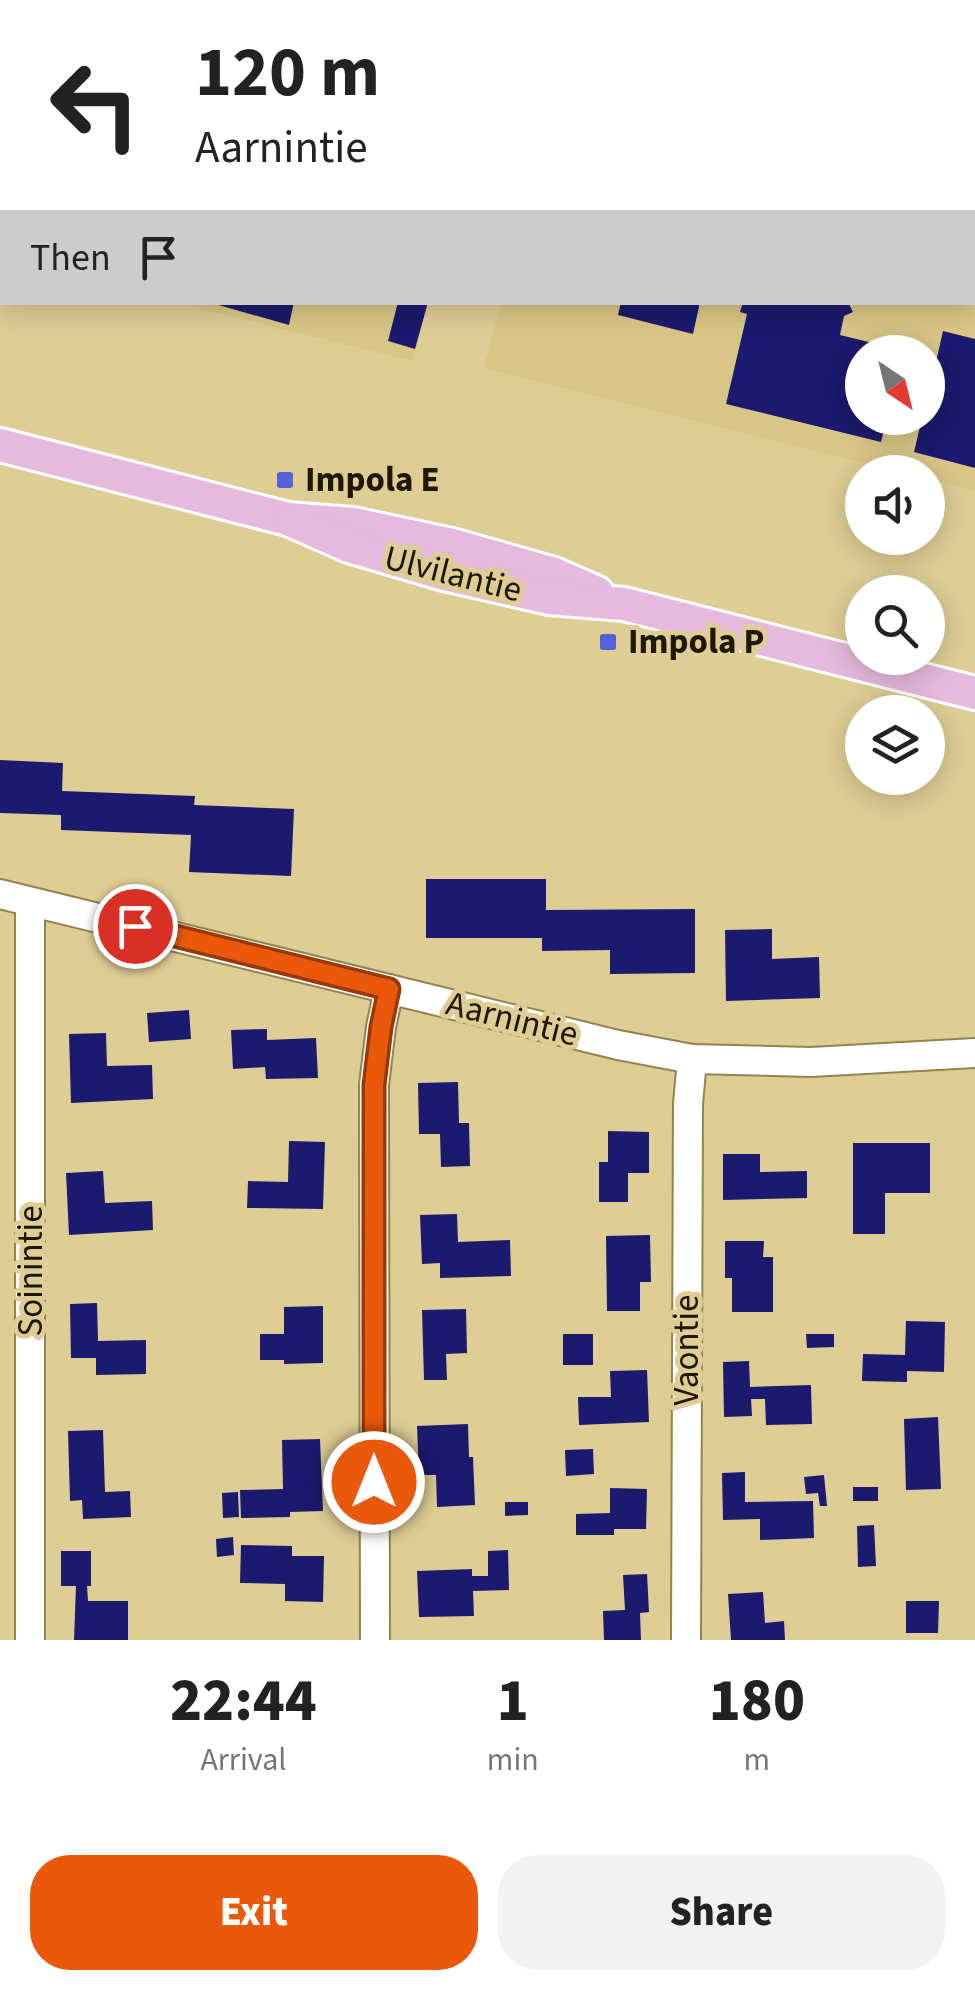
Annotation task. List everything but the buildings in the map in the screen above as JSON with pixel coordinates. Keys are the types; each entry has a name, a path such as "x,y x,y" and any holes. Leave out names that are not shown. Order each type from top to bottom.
{"main road":[{"name":"Ulvilantie","path":"0,445 288,519 349,546 444,574 549,598 624,604 975,693"}],"street":[{"name":"Aarnintie","path":"0,894 692,1060 812,1062 975,1053"},
{"name":"Soinintie","path":"30,902 30,1640"},
{"path":"375,1640 374,1085 389,989"},
{"name":"Vaontie","path":"686,1640 688,1124 692,1060"}],"shaded area":[{"path":"185,305 427,305 413,361"},
{"path":"500,305 975,305 975,491 945,483 945,455 845,458 484,368"}],"place":[{"name":"Impola E","path":"285,480"},
{"name":"Impola P","path":"608,642"}],"route":[{"path":"135,926 389,989 374,1085 374,1482"}]}
